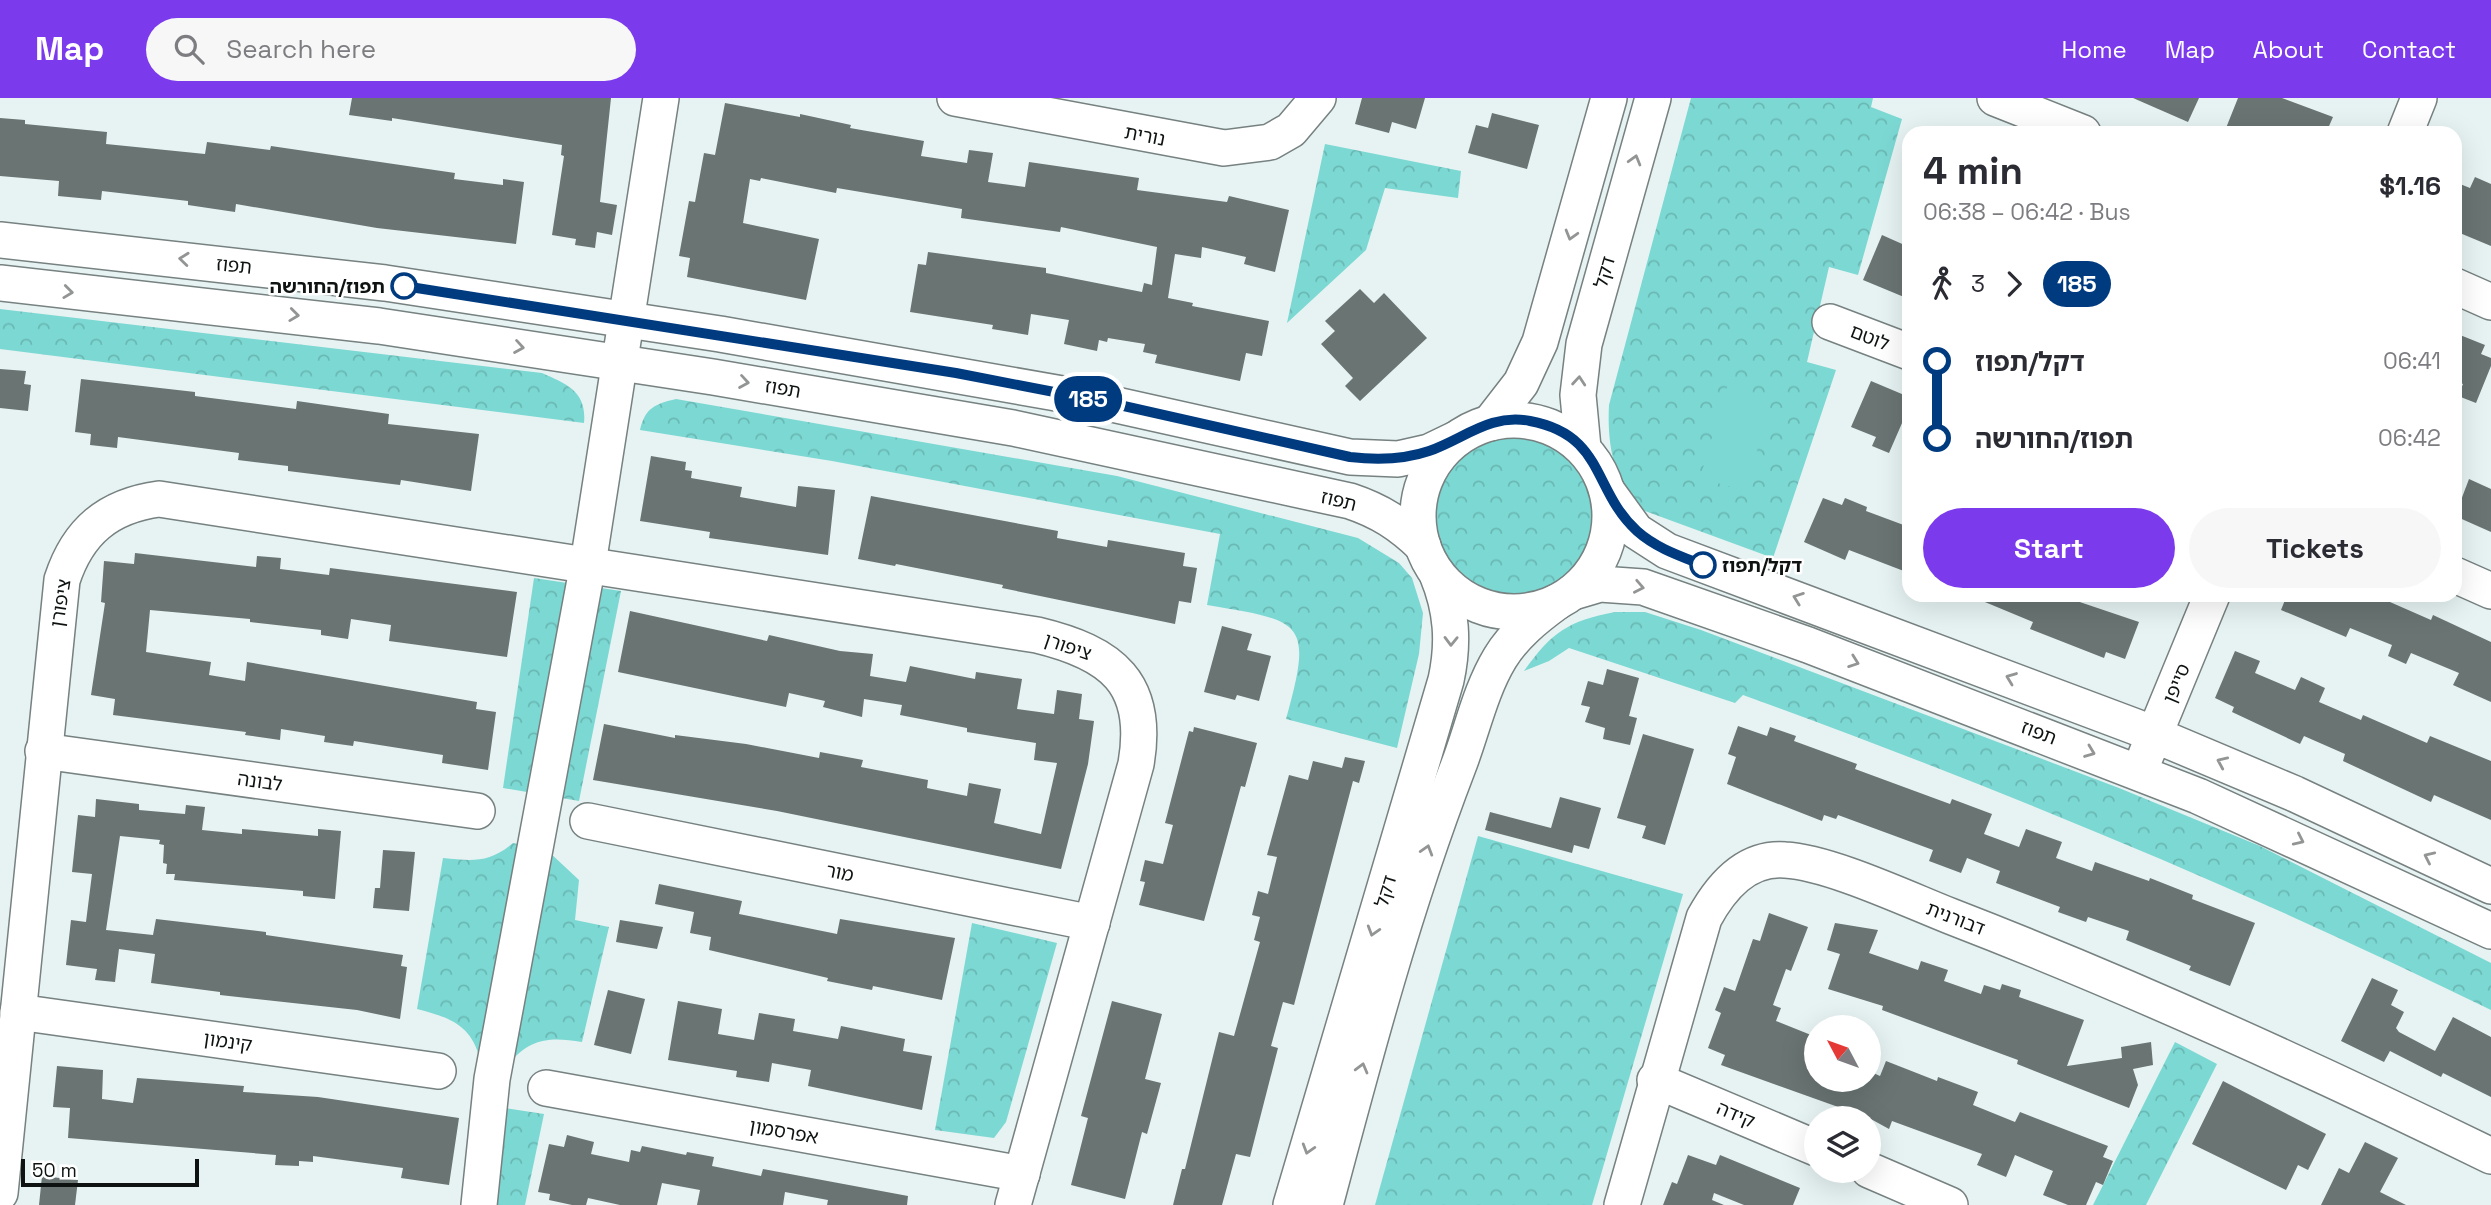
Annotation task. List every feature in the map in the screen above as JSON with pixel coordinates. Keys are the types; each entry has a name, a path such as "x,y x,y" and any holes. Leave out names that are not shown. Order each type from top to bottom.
{"street":[{"path":"479,1205 492,1079 588,564 660,98"},
{"name":"נורית","path":"955,98 1224,148 1270,142 1291,130 1318,98"},
{"path":"1490,423 1521,383 1535,356 1609,98"},
{"name":"דקל","path":"1583,449 1578,395 1584,344 1653,98"},
{"path":"1995,98 2065,126"},
{"path":"2408,126 2419,98"},
{"name":"תפוז","path":"0,240 338,277 626,319 1034,388 1350,457 1398,459 1429,452 1456,439"},
{"name":"תפוז","path":"0,283 367,324 620,362 1013,428 1350,501 1390,518 1430,560"},
{"path":"2462,289 2491,302"},
{"name":"לוטם","path":"1830,322 1902,349"},
{"path":"1508,419 1544,424 1562,432 1583,449 1601,473 1607,491 1610,527 1606,546 1592,571 1564,597 1520,612 1484,608 1451,589 1430,560 1418,523 1422,486 1441,453 1456,439 1490,423 1508,419"},
{"name":"תפוז","path":"1607,491 1636,531 1667,551 1965,660 2154,734 2295,794 2491,886"},
{"name":"ציפורן","path":"0,1193 58,604 69,558 96,522 136,502 159,499 1037,635 1070,643 1095,654 1114,668 1128,685 1140,723 1136,764 1018,1190"},
{"name":"דקל","path":"1291,1205 1446,680 1451,649 1451,621 1430,560"},
{"path":"2462,578 2491,591"},
{"name":"תפוז","path":"1564,597 1600,584 1622,584 1668,595 1902,680 2139,771 2278,831 2491,931"},
{"name":"דקל","path":"1325,1205 1369,1041 1430,840 1472,732 1485,687 1500,658 1519,634 1564,597"},
{"name":"סייפן","path":"2139,771 2209,602"},
{"name":"לבונה","path":"43,751 477,811"},
{"name":"מור","path":"589,821 1092,923"},
{"name":"דבורנית","path":"1622,1205 1696,938 1714,899 1743,870 1762,862 1784,859 1846,877 2048,955 2263,1048 2491,1156"},
{"name":"קינמון","path":"18,1012 438,1070"},
{"name":"קידה","path":"1656,1080 1804,1143"},
{"name":"אפרסמון","path":"546,1088 1018,1190"},
{"path":"1881,1175 1951,1205"}],"green space":[{"path":"1691,98 1873,98 1871,107 1902,119 1858,275 1829,267 1807,362 1836,370 1773,558 1645,511 1626,489 1614,463 1611,449 1609,405"},
{"path":"1325,144 1461,171 1458,198 1385,188 1366,250 1287,323"},
{"path":"0,309 542,373 574,390 582,404 584,423 0,349"},
{"path":"1727,387 1772,400 1745,491 1700,478"},
{"path":"676,399 1117,476 1358,538 1399,563 1412,578 1423,613 1419,654 1397,748 1286,719 1299,662 1298,644 1293,631 1281,622 1239,610 1207,605 1220,534 832,461 640,430 652,408"},
{"path":"1514,427 1548,433 1576,453 1596,481 1602,515 1596,549 1576,577 1548,597 1514,603 1480,597 1452,577 1432,549 1426,515 1432,481 1452,453 1480,433"},
{"path":"534,578 621,591 579,801 503,788"},
{"path":"1615,612 1645,612 1701,630 2119,788 2260,846 2491,963 2491,1010 2215,882 2121,842 1933,766 1743,695 1735,703 1569,648 1549,661 1524,671 1543,647 1562,630 1573,624"},
{"path":"1478,836 1683,894 1592,1205 1375,1205"},
{"path":"513,843 548,851 579,880 575,920 609,927 582,1042 542,1041 525,1048 509,1064 480,1059 471,1038 457,1024 439,1015 417,1009 443,858 480,859 496,854"},
{"path":"972,923 1057,943 1006,1122 994,1138 935,1130"},
{"path":"2175,1042 2217,1064 2146,1205 2093,1205"},
{"path":"479,1104 544,1114 525,1205 463,1205"}],"building":[{"path":"352,98 611,98 600,202 617,205 612,235 597,232 595,248 575,245 576,239 552,235 564,156 561,155 562,145 392,118 392,121 349,115"},
{"path":"1362,98 1425,98 1416,129 1392,122 1389,133 1355,124"},
{"path":"2133,98 2199,98 2188,122"},
{"path":"2238,98 2282,98 2333,117 2329,126 2227,126"},
{"path":"725,103 800,117 800,114 851,125 850,128 924,141 921,156 967,163 969,150 993,153 988,182 1025,187 1029,162 1139,178 1137,190 1227,202 1229,196 1289,210 1275,272 1244,264 1246,257 1202,247 1201,258 1175,254 1168,298 1193,303 1192,306 1269,321 1262,356 1246,353 1240,381 1155,363 1157,355 1143,352 1145,344 1108,338 1107,342 1099,340 1097,351 1064,344 1069,320 1031,314 1028,335 992,329 993,325 910,312 918,264 926,265 928,252 1046,268 1046,273 1142,292 1144,283 1152,285 1157,247 1061,227 1060,232 961,218 962,209 837,188 836,193 761,178 760,181 750,179 743,223 819,239 806,300 687,277 690,258 679,256 689,201 695,202 704,153 715,155"},
{"path":"1492,113 1539,125 1527,169 1468,153 1476,125 1488,128"},
{"path":"0,118 25,120 25,124 107,132 106,144 205,154 207,142 270,150 271,146 455,173 454,179 503,185 503,179 524,182 516,244 377,228 236,204 235,212 188,205 188,201 102,191 101,200 58,196 59,181 0,176"},
{"path":"2475,177 2491,184 2491,246 2462,234 2462,185 2470,188"},
{"path":"1882,235 1902,244 1902,296 1863,280"},
{"path":"1360,289 1374,303 1384,293 1427,338 1360,401 1345,386 1353,378 1321,344 1335,331 1325,321"},
{"path":"2462,336 2485,345 2481,354 2491,358 2491,366 2476,403 2462,398"},
{"path":"0,369 26,371 24,384 31,385 28,411 0,408"},
{"path":"81,379 195,392 195,396 296,409 297,401 389,414 388,424 479,434 471,491 401,480 400,485 288,471 288,466 238,460 239,453 118,437 117,448 90,445 91,434 75,432"},
{"path":"1871,381 1902,394 1902,423 1889,453 1872,446 1876,437 1851,427"},
{"path":"651,456 686,462 685,470 692,471 691,478 742,487 740,497 796,507 798,486 835,490 828,555 709,538 710,532 640,521"},
{"path":"2469,479 2491,489 2491,532 2462,519 2462,498"},
{"path":"871,496 1058,531 1057,538 1107,547 1108,540 1185,553 1183,566 1197,568 1191,603 1179,601 1175,624 1002,588 1003,585 858,559"},
{"path":"1823,498 1842,505 1845,498 1867,507 1866,511 1902,524 1902,570 1849,550 1845,560 1804,542"},
{"path":"135,553 256,567 257,556 281,558 280,569 329,575 330,568 517,592 507,657 389,641 391,625 351,619 348,639 321,635 321,630 250,622 250,619 150,610 146,652 211,662 209,675 245,681 247,662 477,702 476,709 496,712 488,770 442,763 443,755 354,741 353,746 324,742 325,736 281,729 280,740 245,735 246,732 113,715 115,699 91,695 105,603 101,602 104,561 134,564"},
{"path":"1985,602 2080,602 2139,622 2125,659 2106,652 2104,658 2030,629 2033,622"},
{"path":"2284,602 2390,602 2431,620 2433,615 2491,642 2491,702 2453,685 2459,673 2411,653 2406,664 2388,656 2392,645 2350,628 2346,637 2281,610"},
{"path":"630,611 767,641 769,635 840,651 873,654 870,676 906,682 910,666 975,679 976,672 1022,679 1017,709 1054,714 1057,690 1082,694 1079,719 1094,721 1088,764 1061,869 777,811 593,780 604,724 675,738 675,735 746,744 819,758 820,752 863,760 861,767 928,780 927,788 967,796 969,783 1001,789 994,823 1041,834 1057,763 1034,760 1036,743 967,732 967,728 900,715 902,705 864,699 862,717 823,707 825,701 789,693 786,707 618,672"},
{"path":"1222,626 1252,634 1247,650 1271,656 1259,701 1237,695 1235,700 1204,692"},
{"path":"2235,651 2260,661 2255,673 2295,690 2301,677 2325,688 2319,702 2361,720 2363,715 2427,743 2430,736 2491,761 2491,820 2434,795 2431,802 2343,761 2345,754 2304,736 2300,744 2232,712 2234,707 2215,698"},
{"path":"1607,669 1639,678 1629,716 1637,718 1630,745 1603,739 1605,728 1585,722 1590,707 1581,705 1588,681 1603,685"},
{"path":"1738,726 1767,736 1770,727 1796,736 1794,741 1857,764 1855,769 1950,804 1952,799 1992,814 1984,834 2019,847 2026,829 2062,842 2056,858 2092,871 2095,862 2149,881 2150,878 2193,895 2192,899 2255,923 2230,986 2189,970 2191,966 2126,940 2129,931 2088,917 2086,922 2058,912 2060,907 1996,883 2000,871 1967,858 1961,873 1929,861 1933,850 1838,815 1836,819 1824,815 1822,821 1727,784 1736,757 1728,754"},
{"path":"1194,727 1257,743 1245,787 1241,786 1204,921 1139,905 1145,882 1140,881 1145,860 1163,864 1173,825 1165,823 1189,731 1193,732"},
{"path":"1643,734 1694,749 1665,845 1642,838 1646,826 1617,818"},
{"path":"1345,757 1365,761 1359,783 1353,781 1294,1005 1283,1002 1271,1046 1278,1048 1250,1157 1236,1154 1222,1205 1173,1205 1182,1169 1185,1169 1219,1032 1234,1036 1260,942 1254,940 1260,917 1252,915 1258,891 1268,894 1277,857 1267,855 1289,775 1308,780 1313,761 1342,768"},
{"path":"1560,797 1601,808 1589,849 1574,845 1572,853 1485,830 1490,812 1551,828"},
{"path":"96,799 139,804 139,810 185,814 186,805 205,807 202,830 242,834 242,829 318,836 318,829 341,831 335,899 303,896 303,891 174,880 175,874 166,874 167,864 163,863 164,845 159,844 160,840 120,836 106,930 153,935 156,919 266,932 266,935 403,955 401,966 407,967 400,1019 357,1010 220,995 220,992 151,983 155,954 119,949 115,982 95,980 97,969 66,965 71,920 86,922 92,874 72,872 78,815 95,817"},
{"path":"383,850 415,852 409,911 373,908 375,888 380,888"},
{"path":"659,884 742,901 739,914 837,934 840,919 955,938 942,1000 873,986 872,990 827,981 828,978 709,950 711,937 690,933 694,912 655,904"},
{"path":"1769,913 1808,927 1791,971 1786,969 1773,1005 1781,1008 1776,1021 1804,1032 1804,1092 1881,1092 1881,1074 1886,1061 1937,1081 1938,1077 1978,1092 1973,1105 2015,1122 2020,1112 2108,1146 2103,1157 2113,1161 2103,1185 2096,1182 2086,1205 2068,1205 2043,1195 2053,1171 2015,1155 2006,1177 1977,1165 1982,1154 1892,1121 1889,1129 1881,1125 1881,1106 1835,1106 1721,1065 1725,1055 1708,1048 1721,1013 1715,1010 1724,987 1735,991 1753,939 1760,941"},
{"path":"620,920 663,927 657,949 616,942"},
{"path":"1835,923 1878,930 1869,953 1918,970 1921,961 1948,970 1944,981 1981,994 1984,985 2000,990 2002,984 2021,990 2019,997 2084,1020 2067,1066 2122,1058 2121,1047 2151,1042 2153,1065 2133,1069 2138,1085 2129,1108 2017,1064 2018,1060 1882,1010 1883,1006 1828,989 1840,954 1827,950"},
{"path":"2372,978 2398,990 2391,1005 2404,1012 2396,1028 2399,1032 2435,1051 2453,1017 2491,1037 2491,1097 2443,1073 2441,1077 2390,1051 2384,1062 2341,1041"},
{"path":"608,990 645,999 631,1054 594,1045"},
{"path":"678,1001 722,1009 718,1034 754,1040 759,1013 795,1019 793,1031 838,1039 841,1026 905,1039 903,1051 932,1056 922,1110 808,1086 811,1070 772,1063 769,1082 736,1077 737,1071 668,1060"},
{"path":"1112,1001 1162,1014 1145,1079 1161,1083 1147,1134 1142,1132 1125,1199 1071,1185 1088,1118 1081,1116"},
{"path":"57,1066 103,1070 102,1099 133,1103 137,1078 244,1086 243,1092 318,1097 459,1118 449,1185 401,1178 403,1168 313,1156 313,1162 299,1161 299,1166 275,1165 276,1155 68,1138 70,1108 53,1107"},
{"path":"2223,1081 2326,1134 2308,1170 2298,1165 2286,1190 2192,1144"},
{"path":"567,1135 594,1142 591,1154 629,1162 631,1150 640,1152 642,1146 686,1155 687,1152 714,1157 712,1166 761,1176 763,1169 908,1196 907,1205 827,1205 828,1200 785,1192 783,1205 697,1205 700,1190 662,1183 657,1205 620,1205 588,1198 586,1205 572,1205 549,1200 550,1194 538,1192 549,1144 564,1147"},
{"path":"2365,1142 2398,1158 2380,1192 2406,1205 2321,1205 2339,1168 2349,1173"},
{"path":"1688,1155 1716,1165 1720,1155 1800,1188 1793,1205 1744,1205 1714,1193 1712,1200 1724,1205 1663,1205 1672,1182 1677,1184"},
{"path":"42,1176 78,1180 75,1205 39,1205"}],"bus line":[{"name":"185","path":"404,286 956,373 1106,402 1350,457 1383,460 1414,456 1443,446 1472,429 1490,423 1508,419 1526,420 1562,432 1591,457 1615,505 1636,531 1667,551 1703,565"}],"place":[{"name":"תפוז/החורשה","path":"404,286"},
{"name":"דקל/תפוז","path":"1703,565"}]}
